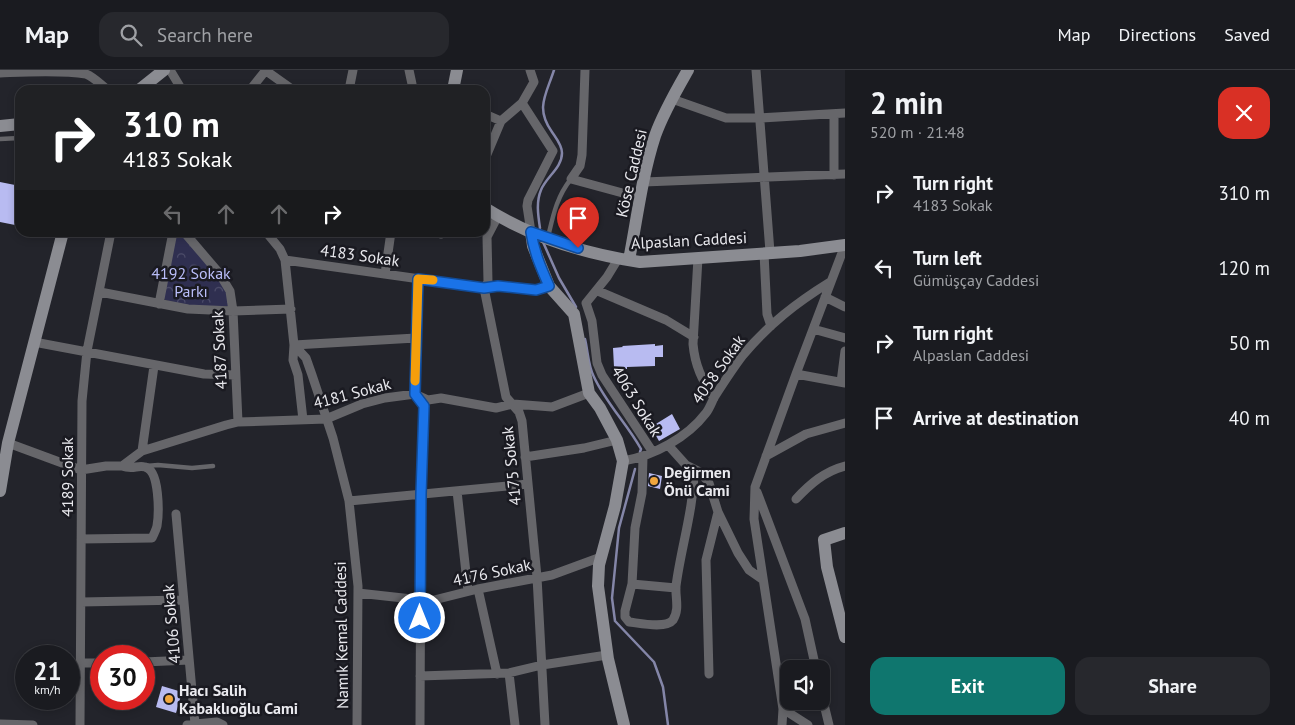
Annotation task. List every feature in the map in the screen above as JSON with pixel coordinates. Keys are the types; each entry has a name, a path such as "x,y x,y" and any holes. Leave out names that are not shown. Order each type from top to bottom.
{"street":[{"path":"0,73 51,70 79,71 87,74 101,85"},
{"path":"145,85 164,70"},
{"path":"170,70 179,85"},
{"path":"254,85 265,70 286,85"},
{"path":"350,85 353,70"},
{"path":"410,70 411,85"},
{"path":"454,85 457,70"},
{"path":"490,147 501,121 522,103 534,82 530,70"},
{"path":"585,70 582,155 580,166 571,179 641,198"},
{"name":"Köse Caddesi","path":"623,259 641,198 655,136 672,98 688,70"},
{"path":"756,70 764,177 767,314 771,326"},
{"path":"672,98 726,118 845,113"},
{"path":"522,103 553,151 526,206 533,246 549,286 574,314 589,393 618,440 622,461 615,506 599,566 598,586 607,655 624,725"},
{"path":"834,114 834,175"},
{"path":"490,116 501,121"},
{"path":"0,126 15,124"},
{"path":"644,182 845,174"},
{"name":"Alpaslan Caddesi","path":"490,211 531,232 548,238 640,262 800,251 845,245"},
{"name":"4175 Sokak","path":"490,231 498,216"},
{"path":"0,491 8,444 62,237"},
{"name":"4189 Sokak","path":"80,725 82,402 87,351 110,237"},
{"path":"159,304 172,237"},
{"name":"4187 Sokak","path":"188,237 226,282 230,291 233,311 238,422"},
{"path":"273,237 285,260 294,345 293,360 298,375 303,420"},
{"path":"385,274 390,237"},
{"name":"4175 Sokak","path":"487,237 488,282 484,288 506,397 519,412 522,421 537,577 545,725"},
{"path":"780,690 754,519 755,487 845,245"},
{"path":"698,258 694,358 698,372 714,398"},
{"name":"4063 Sokak","path":"623,259 586,303 592,320 597,363 602,376 652,451"},
{"name":"4183 Sokak","path":"285,260 484,288 498,286 536,290 549,286"},
{"path":"418,279 415,394 424,406 421,494 420,725"},
{"name":"4058 Sokak","path":"622,461 643,457 652,451 668,445 696,423 707,412 714,398 743,355 795,305 830,282"},
{"path":"598,291 666,320 694,337"},
{"path":"100,292 188,309 233,311 291,309"},
{"path":"825,297 845,307"},
{"path":"813,329 845,338"},
{"path":"294,345 416,338"},
{"path":"34,342 87,351 154,366 204,374 235,375"},
{"name":"Namık Kemal Caddesi","path":"294,345 306,358 333,438 349,501 358,593 357,725"},
{"path":"796,374 843,382 845,351"},
{"path":"142,451 154,366"},
{"name":"4181 Sokak","path":"122,466 142,451 210,429 238,422 326,419 362,404 384,398 415,394 428,400 441,398 496,408 513,404 552,407 589,393"},
{"path":"766,456 806,434 845,422"},
{"path":"525,457 584,448 618,440"},
{"path":"8,444 81,470 106,466 122,466 130,469 144,466 152,470 156,477 157,493 157,526 152,538 81,539"},
{"path":"668,445 686,465 700,472 709,483 718,512 738,553 749,570 762,579"},
{"path":"643,457 642,493 635,528 632,584 625,611 625,618 629,622 659,625 667,624 673,620 677,608 676,588 694,488 694,469"},
{"path":"796,499 824,474 845,466"},
{"path":"349,501 528,484"},
{"path":"755,487 805,619 814,660"},
{"path":"457,491 473,590 497,674"},
{"path":"709,674 706,560 718,512"},
{"name":"4106 Sokak","path":"176,514 189,660 191,725"},
{"path":"845,533 824,540 827,567 845,637"},
{"name":"4176 Sokak","path":"358,593 430,601 473,590 552,575 601,557"},
{"path":"632,584 676,588"},
{"path":"82,602 183,600"},
{"path":"420,676 509,673 542,665 607,655"},
{"path":"155,662 189,660"},
{"path":"81,663 90,663"},
{"path":"509,673 515,725"},
{"path":"782,725 783,710"},
{"path":"785,710 808,725"},
{"path":"825,710 829,725"},
{"path":"191,725 218,722 223,725"},
{"path":"0,724 33,725"}],"lane":[{"path":"0,139 15,138"},
{"path":"548,238 554,212 564,188 571,179"},
{"path":"144,466 158,465 192,468 213,466"}],"green space":[{"name":"4192 Sokak Parkı","path":"175,237 184,237 219,277 225,287 228,306 189,306 165,300"}],"building":[{"path":"0,182 15,185 15,225 0,222"},
{"path":"655,344 655,346 663,345 663,357 655,357 655,366 627,367 627,369 614,367 613,348"},
{"path":"672,414 680,429 659,441 651,427"},
{"name":"Değirmen Önü Cami","path":"649,473 662,476 660,489 648,486"},
{"name":"Hacı Salih Kabaklıoğlu Cami","path":"162,686 182,692 176,713 156,707"}],"waterway":[{"path":"540,228 539,195 543,185 557,168 562,153 560,144 544,116 543,108 545,94 554,70"},
{"path":"543,242 559,278 576,307"},
{"path":"585,339 592,373 604,396 641,449 640,452"},
{"path":"635,469 619,528 612,598 615,621 654,662 663,687 668,725"}],"slow traffic":[{"path":"415,381 418,279 433,280"}],"place":[{"name":"Değirmen Önü Cami","path":"654,481"},
{"name":"Hacı Salih Kabaklıoğlu Cami","path":"169,699"}],"route":[{"path":"420,618 424,406 415,394 418,279 484,288 498,286 536,290 549,286 538,261 531,232 578,248"}]}
